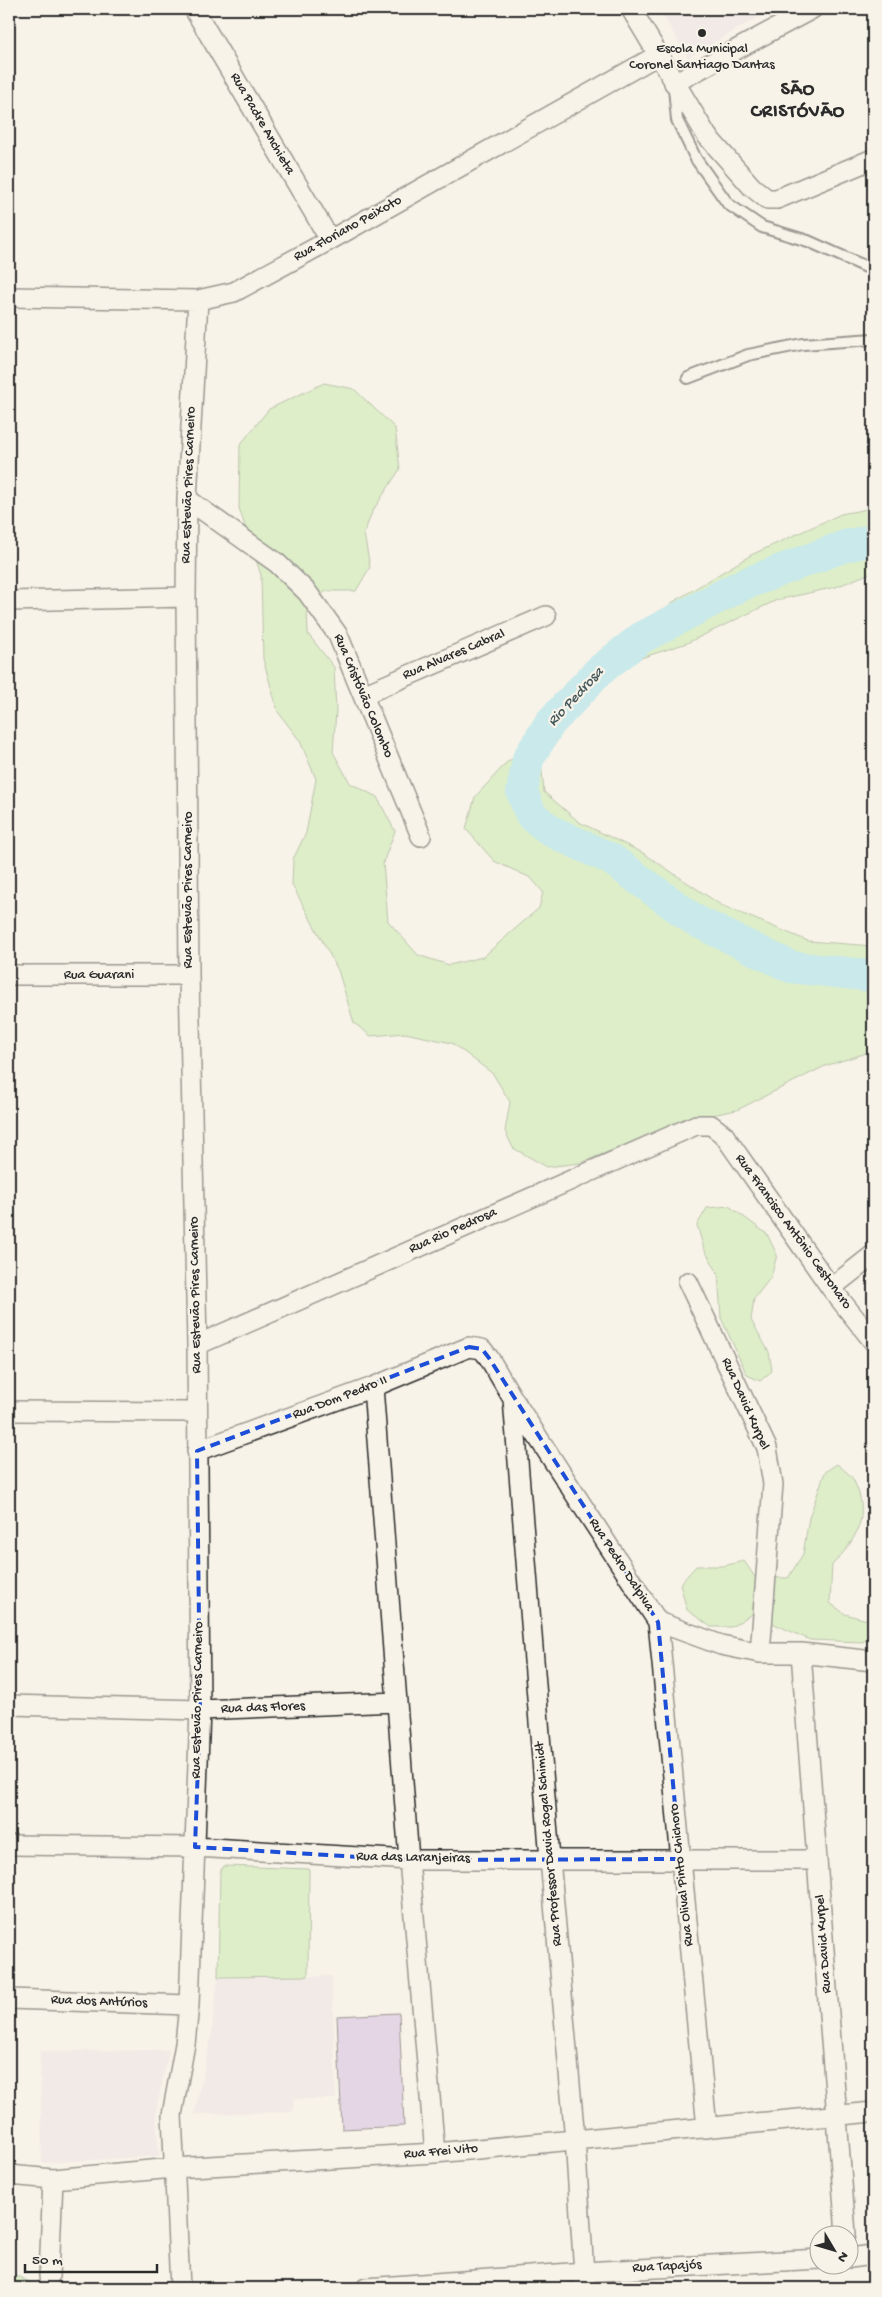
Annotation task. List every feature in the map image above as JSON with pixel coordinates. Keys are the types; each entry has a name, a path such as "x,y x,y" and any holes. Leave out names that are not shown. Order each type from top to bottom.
{"street":[{"name":"Rua Padre Anchieta","path":"194,9 330,240"},
{"path":"631,9 707,136 752,187 766,199 777,199 873,159"},
{"path":"674,83 812,9"},
{"name":"Rua Floriano Peixoto","path":"9,296 198,300 234,292 658,55"},
{"name":"Rua Estevão Pires Carneiro","path":"180,2288 172,2115 185,2044 189,2006 200,1710 197,1345 189,975 186,597 187,499 198,300"},
{"name":"Rua Cristóvão Colombo","path":"187,499 277,563 307,592 338,635 421,836"},
{"path":"9,601 186,597"},
{"name":"Rua Alvares Cabral","path":"363,695 546,616"},
{"name":"Rua Guarani","path":"9,975 189,975"},
{"name":"Rua Rio Pedrosa","path":"197,1345 696,1125 711,1124"},
{"name":"Rua Francisco Antônio Cestonaro","path":"711,1124 724,1135 831,1288 873,1341"},
{"path":"831,1288 873,1254"},
{"name":"Rua David Kurpel","path":"688,1282 766,1448 768,1457 773,1484 760,1653"},
{"name":"Rua Dom Pedro II","path":"197,1451 373,1386 469,1347 482,1349"},
{"name":"Rua Pedro Dalpiva","path":"482,1349 490,1358 514,1399 658,1622 720,1646 760,1653 801,1653 873,1661"},
{"path":"373,1386 409,1860 435,2153"},
{"name":"Rua Professor David Rogal Schimidt","path":"514,1399 585,2280"},
{"path":"9,1411 197,1412"},
{"name":"Rua Olival Pinto Chichoro","path":"658,1622 707,2128"},
{"name":"Rua David Kurpel","path":"801,1653 845,2224"},
{"name":"Rua das Flores","path":"9,1705 200,1710 397,1702"},
{"name":"Rua das Laranjeiras","path":"9,1845 195,1847 409,1860 680,1858 817,1860"},
{"name":"Rua dos Antúrios","path":"9,1999 189,2006"},
{"name":"Rua Frei Vito","path":"9,2175 53,2178 173,2168 435,2153 873,2112"},
{"path":"49,2277 53,2178"},
{"path":"860,2257 873,2255"},
{"name":"Rua Tapajós","path":"366,2288 585,2280 810,2260"}],"lane":[{"path":"674,83 677,120 696,159 728,204 762,226 808,241 873,270"},
{"path":"688,378 748,355 803,344 873,339"}],"highlighted area":[{"path":"469,1347 482,1349 489,1358 658,1622 680,1859 409,1860 195,1847 200,1710 197,1451"}],"shaded area":[{"name":"Escola Municipal Coronel Santiago Dantas","path":"659,9 772,9 688,58"},
{"path":"332,1976 336,2099 294,2099 293,2112 194,2114 211,2037 218,1977"},
{"path":"169,2050 156,2111 159,2156 42,2163 40,2051"}],"green space":[{"path":"324,383 354,389 395,428 400,469 372,512 364,534 370,567 356,591 326,591 307,609 308,634 334,667 336,711 333,752 350,783 377,797 395,831 383,863 388,921 418,955 449,965 483,957 539,908 543,892 531,878 494,861 466,829 475,797 508,761 526,752 541,761 544,792 579,822 643,853 721,905 808,941 873,946 873,1051 825,1066 737,1110 692,1119 580,1163 547,1167 513,1148 505,1131 510,1102 493,1074 452,1043 405,1033 371,1036 354,1023 338,970 292,885 293,859 306,833 316,779 300,741 278,712 263,659 261,575 239,508 240,445 269,409"},
{"path":"873,508 873,572 836,587 777,600 687,643 638,659 626,656 632,637 673,602 751,555 841,514"},
{"path":"729,1206 767,1234 777,1255 771,1277 754,1299 751,1320 769,1352 772,1371 760,1381 747,1375 721,1318 718,1273 704,1249 697,1225 707,1208"},
{"path":"837,1464 853,1478 859,1494 861,1516 854,1536 832,1565 830,1603 845,1614 867,1620 873,1632 863,1642 810,1640 752,1614 731,1627 711,1627 687,1610 680,1584 696,1566 723,1566 744,1561 755,1577 788,1578 803,1554 809,1518 825,1472"},
{"path":"224,1866 309,1869 308,1976 218,1977 220,1871"},
{"path":"9,2274 15,2275 41,2288 9,2288"}],"building":[{"path":"399,2013 404,2126 342,2129 337,2016"}],"waterway":[{"name":"Rio Pedrosa","path":"873,540 845,546 742,585 641,638 599,671 550,723 528,759 522,792 531,815 551,831 611,859 696,921 791,967 873,976"}],"place":[{"name":"Escola Municipal Coronel Santiago Dantas","path":"702,33"}],"district":[{"name":"SÃO CRISTÓVÃO","path":"798,101"}]}
